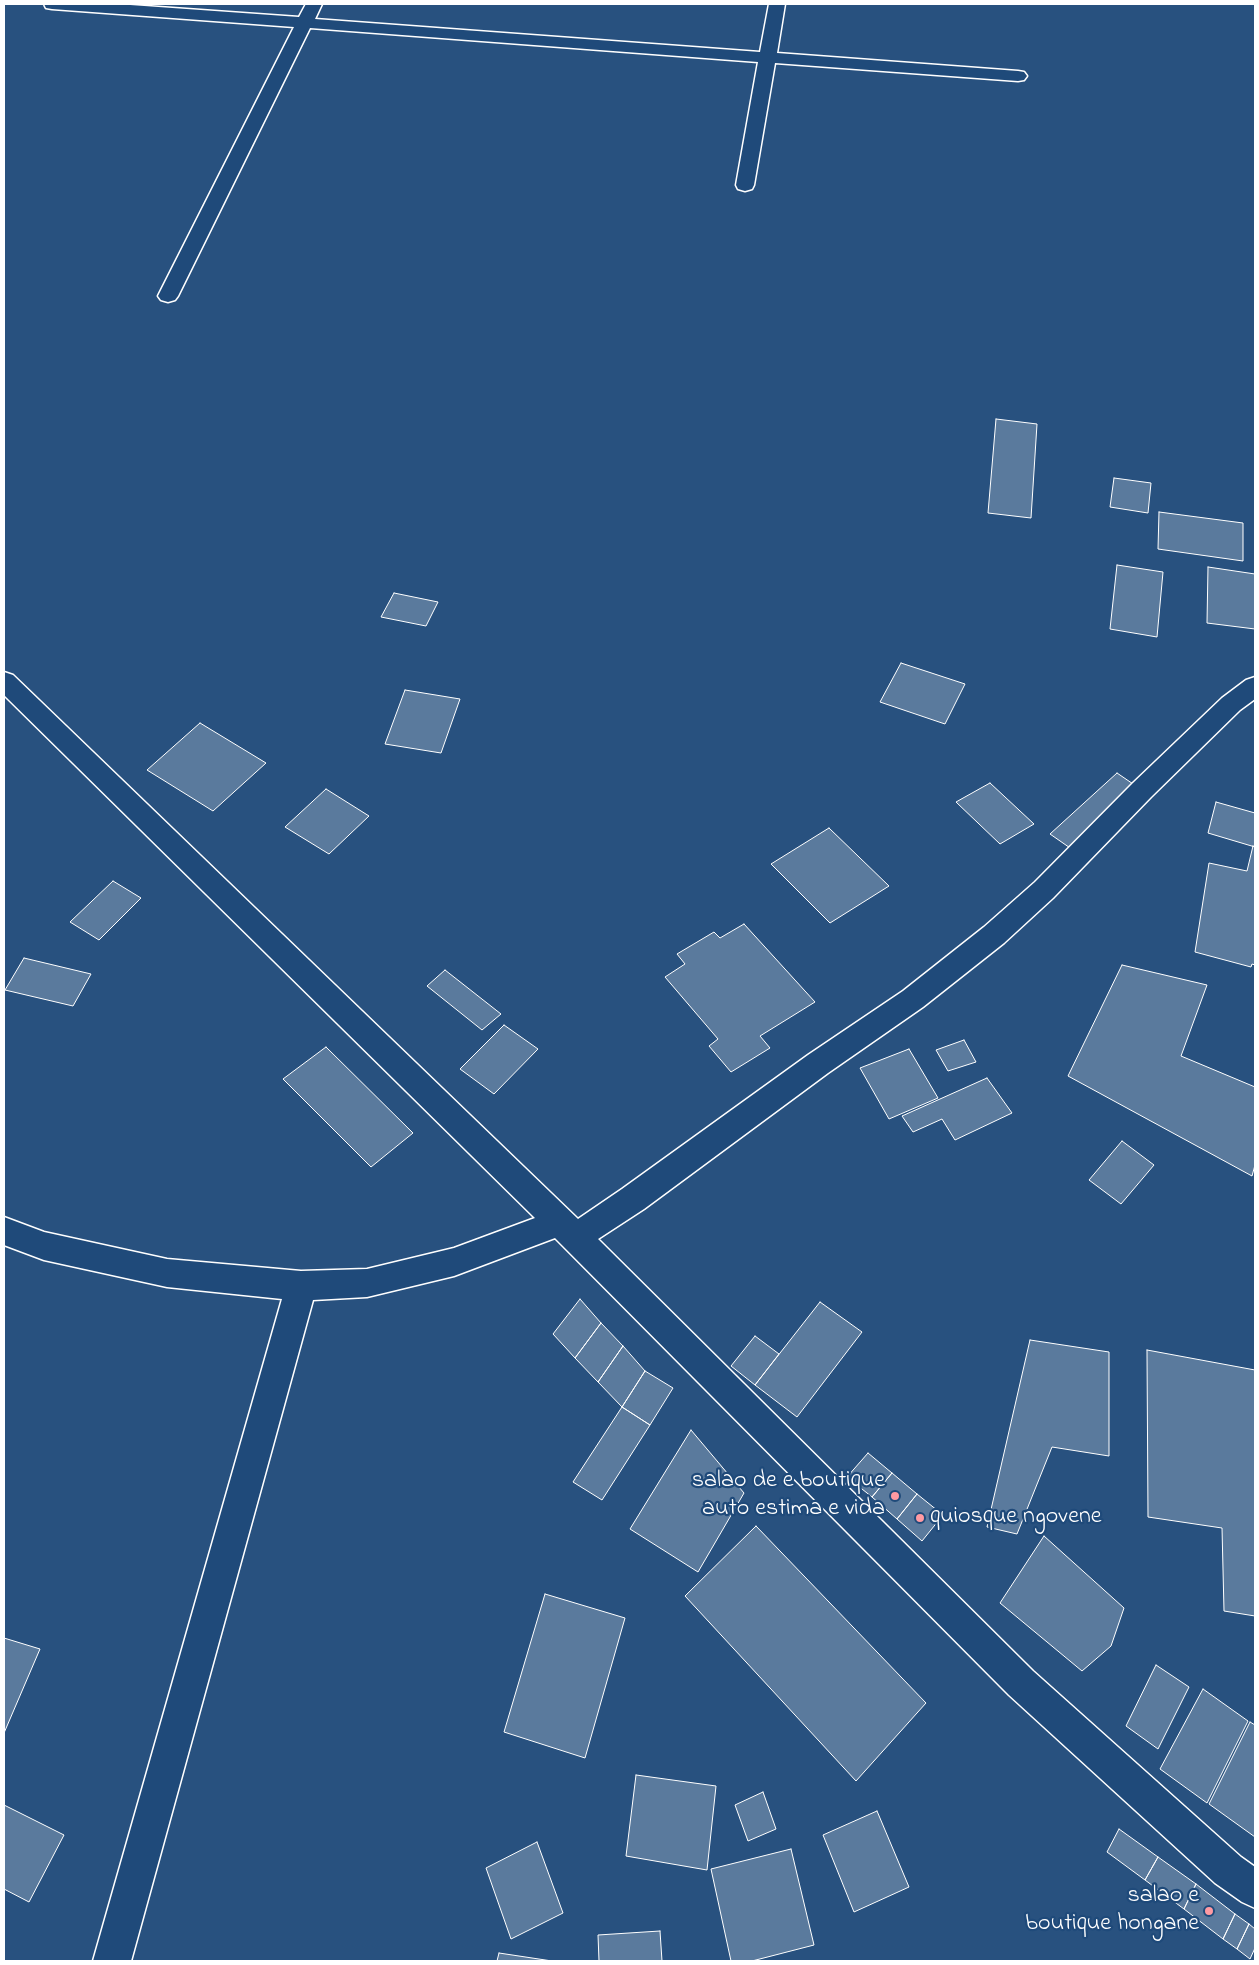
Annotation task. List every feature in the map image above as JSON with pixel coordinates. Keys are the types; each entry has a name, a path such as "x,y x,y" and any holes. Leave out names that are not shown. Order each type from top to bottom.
{"street":[{"path":"52,4 1018,76"},
{"path":"168,296 314,4"},
{"path":"745,185 777,4"},
{"path":"4,681 568,1229 1021,1683 1228,1870 1255,1889"},
{"path":"4,1231 44,1246 167,1273 301,1286 367,1283 454,1262 568,1229 633,1199 818,1064 913,999 994,935 1044,890 1142,790 1231,704 1255,686"},
{"path":"112,1961 301,1286"}],"building":[{"path":"996,419 1037,424 1031,518 988,513"},
{"path":"1114,478 1151,483 1148,513 1110,507"},
{"path":"1159,512 1243,523 1243,561 1158,549"},
{"path":"1117,565 1163,572 1157,637 1110,629"},
{"path":"1208,567 1255,574 1255,629 1207,623"},
{"path":"394,593 438,602 426,626 381,617"},
{"path":"901,663 965,684 945,724 880,702"},
{"path":"405,690 460,699 441,753 385,744"},
{"path":"200,723 266,763 213,811 147,770"},
{"path":"1117,773 1139,788 1073,850 1050,834"},
{"path":"990,783 1034,824 1000,844 956,802"},
{"path":"326,789 369,816 329,854 285,827"},
{"path":"1216,802 1255,813 1255,847 1208,833"},
{"path":"829,828 889,886 830,923 771,864"},
{"path":"1253,846 1255,847 1255,965 1252,964 1251,967 1195,952 1209,863 1247,871"},
{"path":"113,881 141,898 99,940 70,922"},
{"path":"744,924 815,1002 760,1036 770,1048 731,1072 709,1046 718,1039 665,977 685,964 677,954 714,932 720,938"},
{"path":"24,958 91,974 73,1006 5,990"},
{"path":"1122,965 1207,985 1181,1056 1255,1087 1255,1165 1252,1176 1068,1076"},
{"path":"445,970 501,1014 482,1030 427,986"},
{"path":"504,1025 538,1049 494,1094 460,1069"},
{"path":"964,1040 976,1062 948,1071 936,1050"},
{"path":"326,1047 413,1133 371,1167 283,1079"},
{"path":"909,1049 938,1098 889,1119 860,1068"},
{"path":"987,1078 1012,1113 955,1140 942,1119 913,1132 902,1116"},
{"path":"1122,1141 1154,1165 1121,1204 1089,1180"},
{"path":"580,1299 601,1323 575,1358 553,1334"},
{"path":"820,1302 862,1332 797,1417 755,1385"},
{"path":"601,1323 623,1346 598,1382 575,1358"},
{"path":"755,1336 779,1354 755,1385 731,1366"},
{"path":"1030,1340 1109,1352 1109,1456 1052,1447 1017,1534 987,1527"},
{"path":"623,1346 645,1371 622,1407 598,1382"},
{"path":"1147,1350 1255,1370 1255,1616 1224,1611 1222,1528 1148,1517"},
{"path":"645,1371 673,1388 650,1425 622,1407"},
{"path":"622,1407 650,1425 602,1500 573,1482"},
{"path":"691,1430 744,1493 698,1572 630,1529"},
{"path":"868,1453 892,1473 872,1497 847,1477"},
{"path":"892,1473 917,1494 897,1519 872,1497"},
{"path":"917,1494 943,1515 922,1541 897,1519"},
{"path":"756,1526 926,1703 856,1781 685,1596"},
{"path":"1044,1536 1124,1608 1111,1646 1082,1671 1000,1603"},
{"path":"545,1594 625,1618 585,1758 504,1732"},
{"path":"4,1638 40,1649 4,1733"},
{"path":"1156,1665 1189,1687 1158,1749 1126,1726"},
{"path":"1203,1689 1248,1721 1207,1803 1160,1769"},
{"path":"1250,1722 1255,1725 1255,1837 1209,1804"},
{"path":"636,1775 716,1786 707,1870 626,1856"},
{"path":"763,1792 776,1829 748,1841 735,1805"},
{"path":"4,1805 64,1835 29,1902 4,1889"},
{"path":"877,1811 909,1887 854,1912 823,1835"},
{"path":"1119,1829 1158,1857 1145,1880 1107,1852"},
{"path":"537,1842 563,1913 511,1939 486,1868"},
{"path":"791,1849 814,1945 752,1961 731,1961 711,1869"},
{"path":"1158,1857 1196,1884 1184,1909 1145,1880"},
{"name":"salao e boutique hongane","path":"1196,1884 1235,1914 1223,1939 1184,1909"},
{"path":"1235,1914 1249,1924 1237,1949 1223,1939"},
{"path":"1249,1924 1255,1929 1255,1948 1250,1959 1237,1949"},
{"path":"660,1931 662,1961 599,1961 598,1935"},
{"path":"499,1953 552,1961 497,1961"}],"place":[{"name":"salao de e boutique auto estima e vida","path":"895,1496"},
{"name":"quiosque ngovene","path":"920,1518"},
{"name":"salao e boutique hongane","path":"1209,1911"}]}
